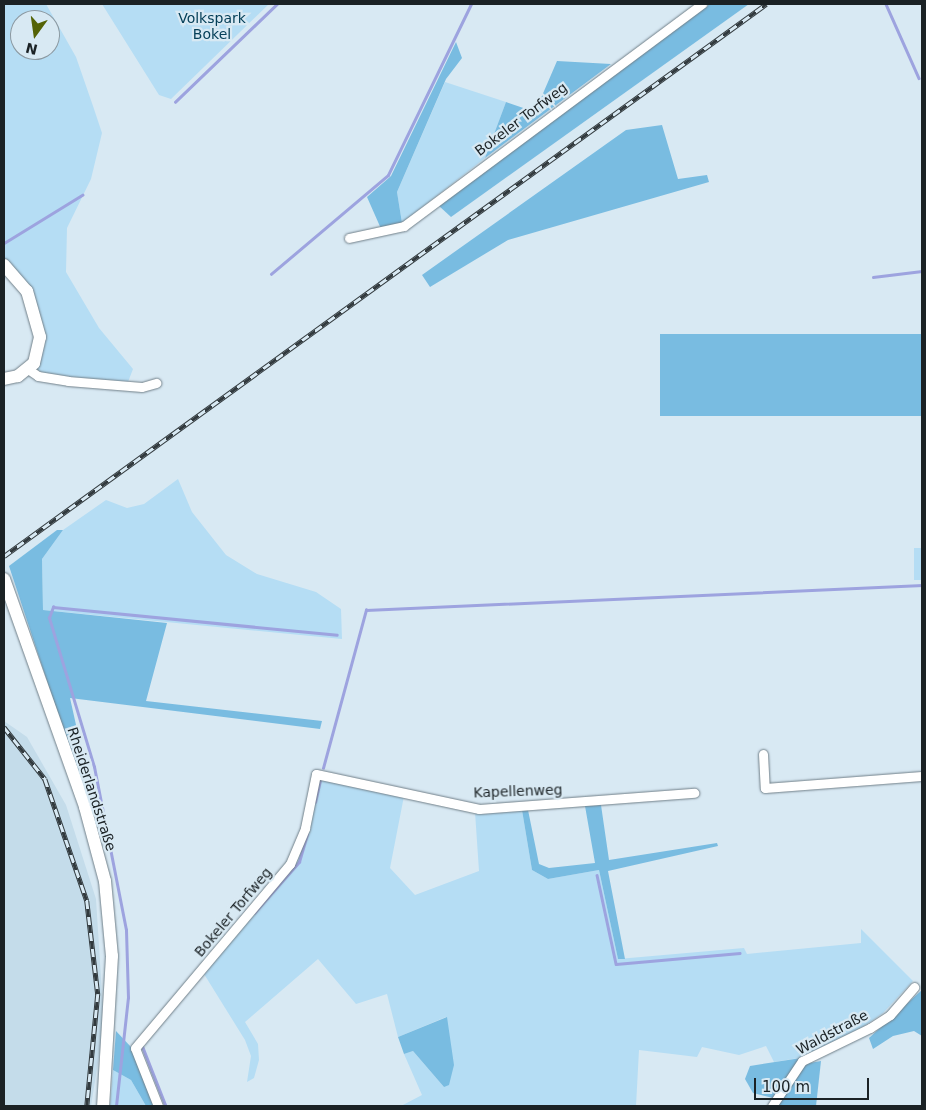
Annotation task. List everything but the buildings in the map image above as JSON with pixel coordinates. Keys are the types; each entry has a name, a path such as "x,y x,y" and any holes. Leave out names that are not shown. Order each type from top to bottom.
{"main road":[{"path":"4,379 28,369 38,354 39,328 27,291 6,268"},
{"name":"Rheiderlandstraße","path":"4,579 85,807 105,881 112,956 103,1106"}],"street":[{"name":"Bokeler Torfweg","path":"349,238 404,226 702,4"},
{"path":"28,369 38,376 68,381 142,387 156,384"},
{"path":"763,754 765,788 922,776"},
{"name":"Bokeler Torfweg","path":"158,1106 135,1048 290,864 305,828 316,774"},
{"name":"Kapellenweg","path":"316,774 479,809 694,793"},
{"name":"Waldstraße","path":"772,1106 802,1061 870,1028 914,988"}],"shaded area":[{"path":"710,4 749,4 451,217 438,205"},
{"path":"456,42 462,58 446,79 397,192 402,223 382,231 367,197 391,176"},
{"path":"557,61 611,64 485,158 506,102 535,112"},
{"path":"662,125 678,179 707,175 709,182 508,240 430,287 422,275 626,130"},
{"path":"660,334 922,334 922,416 660,416"},
{"path":"57,530 63,530 42,559 43,610 167,623 146,701 322,721 320,729 70,698 87,774 78,775 9,566"},
{"path":"4,721 27,737 66,805 96,899 104,1025 91,1106 4,1106"},
{"path":"601,805 609,860 717,843 718,846 608,871 625,959 618,959 599,870 548,879 532,870 522,810 528,810 539,864 549,868 595,863 585,806"},
{"path":"922,990 922,1036 914,1031 893,1036 873,1049 869,1038"},
{"path":"447,1017 454,1065 449,1085 444,1087 413,1051 404,1054 398,1037"},
{"path":"116,1031 131,1047 156,1106 146,1106 131,1080 113,1070"},
{"path":"801,1058 773,1098 753,1093 745,1079 750,1066"},
{"path":"821,1061 816,1106 775,1106 804,1064"}],"green space":[{"path":"4,4 46,4 49,10 10,10 10,60 60,60 60,29 76,57 102,133 91,179 67,228 66,272 99,328 133,369 128,382 48,376 35,368 45,345 43,325 29,285 4,260"},
{"name":"Volkspark Bokel","path":"102,4 269,4 171,99 159,95"},
{"path":"445,82 506,102 485,158 402,223 397,192"},
{"path":"178,479 192,512 226,555 257,574 316,592 341,609 342,639 43,610 42,559 63,530 106,500 127,508 144,504"},
{"path":"914,548 922,548 922,580 914,580"},
{"path":"319,777 404,796 390,868 415,895 479,871 475,812 522,810 532,870 548,879 599,870 618,959 744,948 747,954 861,943 861,929 913,981 883,1013 860,1029 799,1058 774,1062 766,1046 739,1055 702,1047 697,1057 639,1050 636,1106 401,1106 422,1095 404,1054 413,1051 444,1087 446,1017 398,1037 387,994 356,1004 318,959 245,1022 258,1044 259,1060 254,1078 247,1082 251,1056 245,1040 204,974 293,866"},
{"path":"113,1070 131,1080 146,1106 110,1106"}],"waterway":[{"path":"175,102 277,4"},
{"path":"271,274 388,175 471,4"},
{"path":"886,4 919,78"},
{"path":"4,243 82,195"},
{"path":"873,277 922,271"},
{"path":"323,768 366,610 922,585"},
{"path":"116,1106 128,998 126,930 94,767 49,618 53,607 337,635"},
{"path":"315,802 320,780"},
{"path":"254,913 299,862 307,834"},
{"path":"597,875 616,964 740,953"},
{"path":"142,1045 166,1106"}],"railway":[{"path":"4,556 766,4"},
{"path":"4,727 45,779 87,901 98,994 87,1106"}]}
